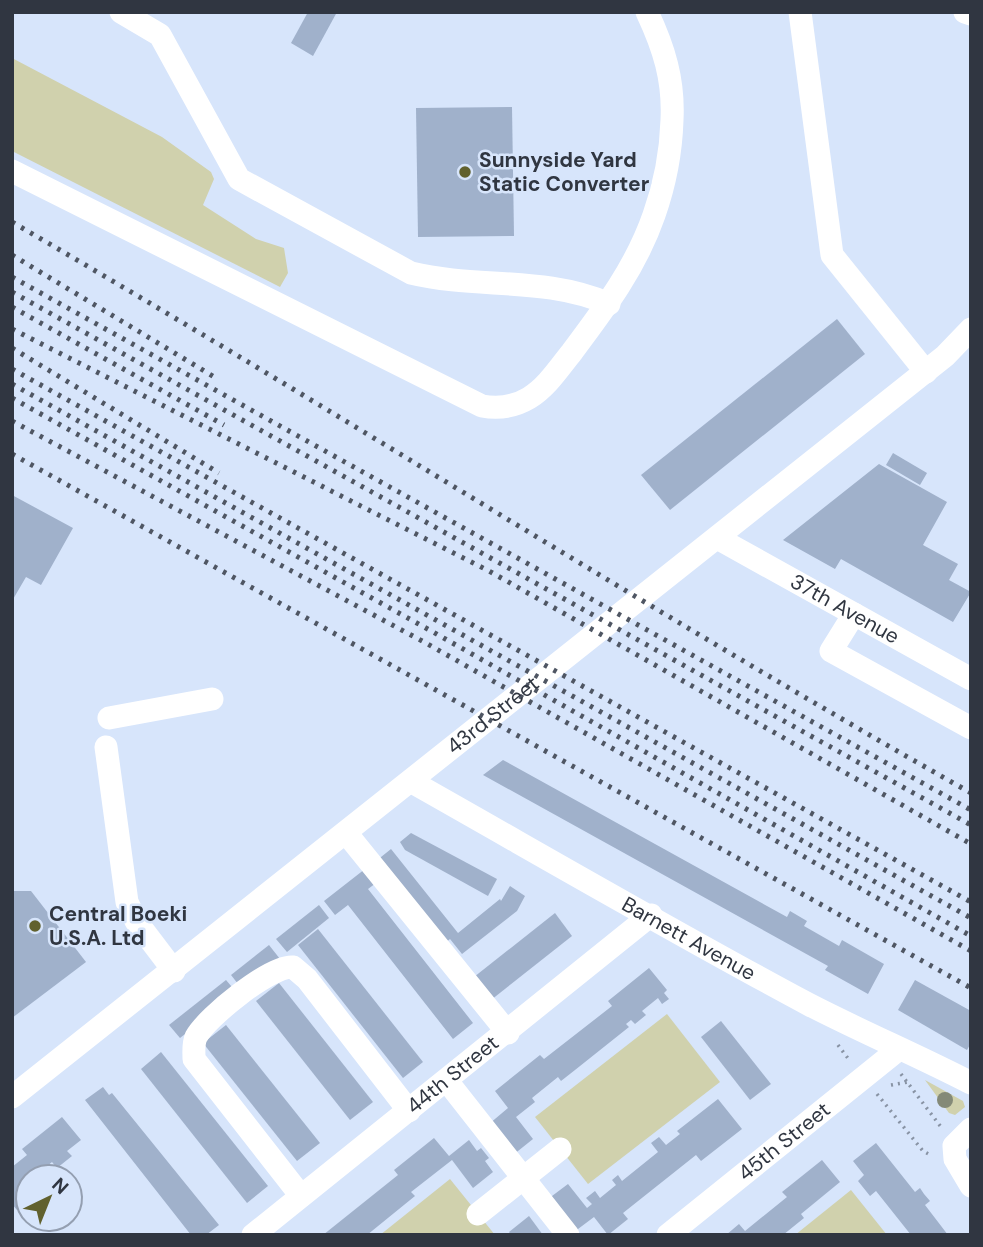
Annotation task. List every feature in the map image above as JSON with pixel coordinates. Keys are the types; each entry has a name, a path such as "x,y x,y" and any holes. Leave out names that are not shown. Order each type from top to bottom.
{"street":[{"path":"121,12 160,35 239,178 411,272 439,279 549,286 609,304"},
{"path":"12,171 482,406 507,407 534,395 553,377 609,304 643,243 661,192 672,119 667,57 647,12"},
{"path":"800,12 832,255 926,372"},
{"path":"965,12 971,14"},
{"name":"43rd Street","path":"12,1097 719,539 926,372 971,329"},
{"name":"37th Avenue","path":"719,539 971,679"},
{"path":"854,614 831,651 971,728"},
{"path":"109,718 212,699"},
{"path":"106,747 122,882 136,921 174,971"},
{"name":"Barnett Avenue","path":"412,782 651,915 897,1057 971,1083"},
{"path":"347,834 508,1033"},
{"name":"44th Street","path":"253,1235 508,1033 651,915"},
{"path":"301,1196 194,1059 197,1035 210,1019 274,970 293,967 307,979 409,1111"},
{"name":"45th Street","path":"668,1235 897,1057"},
{"path":"447,1081 568,1235"},
{"path":"962,1126 954,1146 955,1159 971,1185"},
{"path":"478,1214 561,1149"}],"path":[{"path":"897,1057 907,1082 941,1127 962,1126"},
{"path":"888,1086 915,1080"}],"green space":[{"path":"12,58 162,137 211,172 214,179 203,205 256,239 284,248 288,273 280,287 12,151"},
{"path":"667,1014 720,1082 588,1184 535,1117"},
{"path":"925,1080 963,1101 965,1107 955,1115 949,1113"},
{"path":"450,1179 495,1235 380,1235"},
{"path":"851,1190 887,1235 795,1235"}],"building":[{"path":"308,12 337,12 313,56 291,43"},
{"name":"Sunnyside Yard Static Converter","path":"512,107 514,236 418,237 416,108"},
{"path":"837,319 865,354 670,510 641,475"},
{"path":"893,453 927,473 920,485 886,465"},
{"path":"879,464 947,502 923,545 958,564 949,580 971,592 953,622 841,559 835,569 783,540"},
{"path":"12,495 73,528 41,585 26,577 12,601"},
{"path":"503,760 787,917 790,911 807,921 804,926 839,946 842,940 884,964 868,994 825,970 828,966 483,775"},
{"path":"411,833 497,879 488,896 405,850 400,842"},
{"path":"391,849 458,933 500,899 501,901 510,886 525,896 517,911 462,954 450,939 443,945 376,861"},
{"path":"365,869 376,883 368,889 473,1023 453,1039 348,905 335,915 324,901"},
{"name":"Central Boeki U.S.A. Ltd","path":"12,891 31,891 86,962 12,1018"},
{"path":"319,905 329,918 287,952 276,939"},
{"path":"555,913 572,936 491,1000 474,977"},
{"path":"318,929 423,1062 403,1078 298,945"},
{"path":"269,945 280,959 242,989 231,975"},
{"path":"649,968 667,990 664,993 669,999 662,1004 658,998 642,1011 646,1015 635,1024 631,1020 626,1024 629,1027 575,1070 561,1081 558,1077 532,1098 535,1102 516,1117 533,1139 513,1155 489,1124 508,1108 495,1091 540,1055 544,1059 612,1006 608,1001"},
{"path":"226,980 237,993 180,1038 169,1025"},
{"path":"915,980 971,1011 971,1043 967,1050 898,1010"},
{"path":"279,983 373,1102 350,1120 256,1001"},
{"path":"721,1021 771,1084 750,1100 701,1037"},
{"path":"226,1025 320,1143 297,1161 203,1043"},
{"path":"161,1052 268,1186 247,1203 141,1069"},
{"path":"103,1087 109,1095 112,1093 219,1225 206,1235 191,1235 85,1100"},
{"path":"718,1099 742,1129 701,1161 696,1155 623,1213 628,1219 608,1235 594,1217 574,1232 548,1199 568,1184 587,1208 592,1204 586,1198 595,1191 600,1198 616,1185 612,1180 618,1175 622,1181 658,1152 651,1143 659,1137 666,1145 680,1134 677,1131"},
{"path":"62,1117 81,1140 67,1151 72,1156 63,1163 17,1163 27,1155 22,1149"},
{"path":"434,1138 449,1156 469,1140 477,1151 481,1148 489,1158 485,1161 493,1172 473,1188 452,1160 411,1192 415,1196 367,1235 323,1235 398,1175 394,1170"},
{"path":"876,1143 915,1192 920,1188 930,1201 925,1205 948,1235 911,1235 876,1191 870,1196 858,1181 864,1175 853,1161"},
{"path":"822,1160 840,1182 801,1214 804,1218 783,1235 726,1235 739,1224 745,1231 787,1197 782,1192"},
{"path":"14,1165 14,1206 12,1204"},
{"path":"529,1216 543,1235 511,1235 509,1232"}],"railway":[{"path":"12,222 730,653 971,793"},
{"path":"12,255 216,378"},
{"path":"12,277 971,810"},
{"path":"12,292 971,825"},
{"path":"12,307 224,425"},
{"path":"12,329 489,571 971,844"},
{"path":"12,348 219,473"},
{"path":"12,369 971,902"},
{"path":"12,384 971,918"},
{"path":"12,398 971,936"},
{"path":"12,421 424,642 971,951"},
{"path":"12,454 971,988"}],"place":[{"name":"Sunnyside Yard Static Converter","path":"465,172"},
{"name":"Central Boeki U.S.A. Ltd","path":"35,926"}]}
